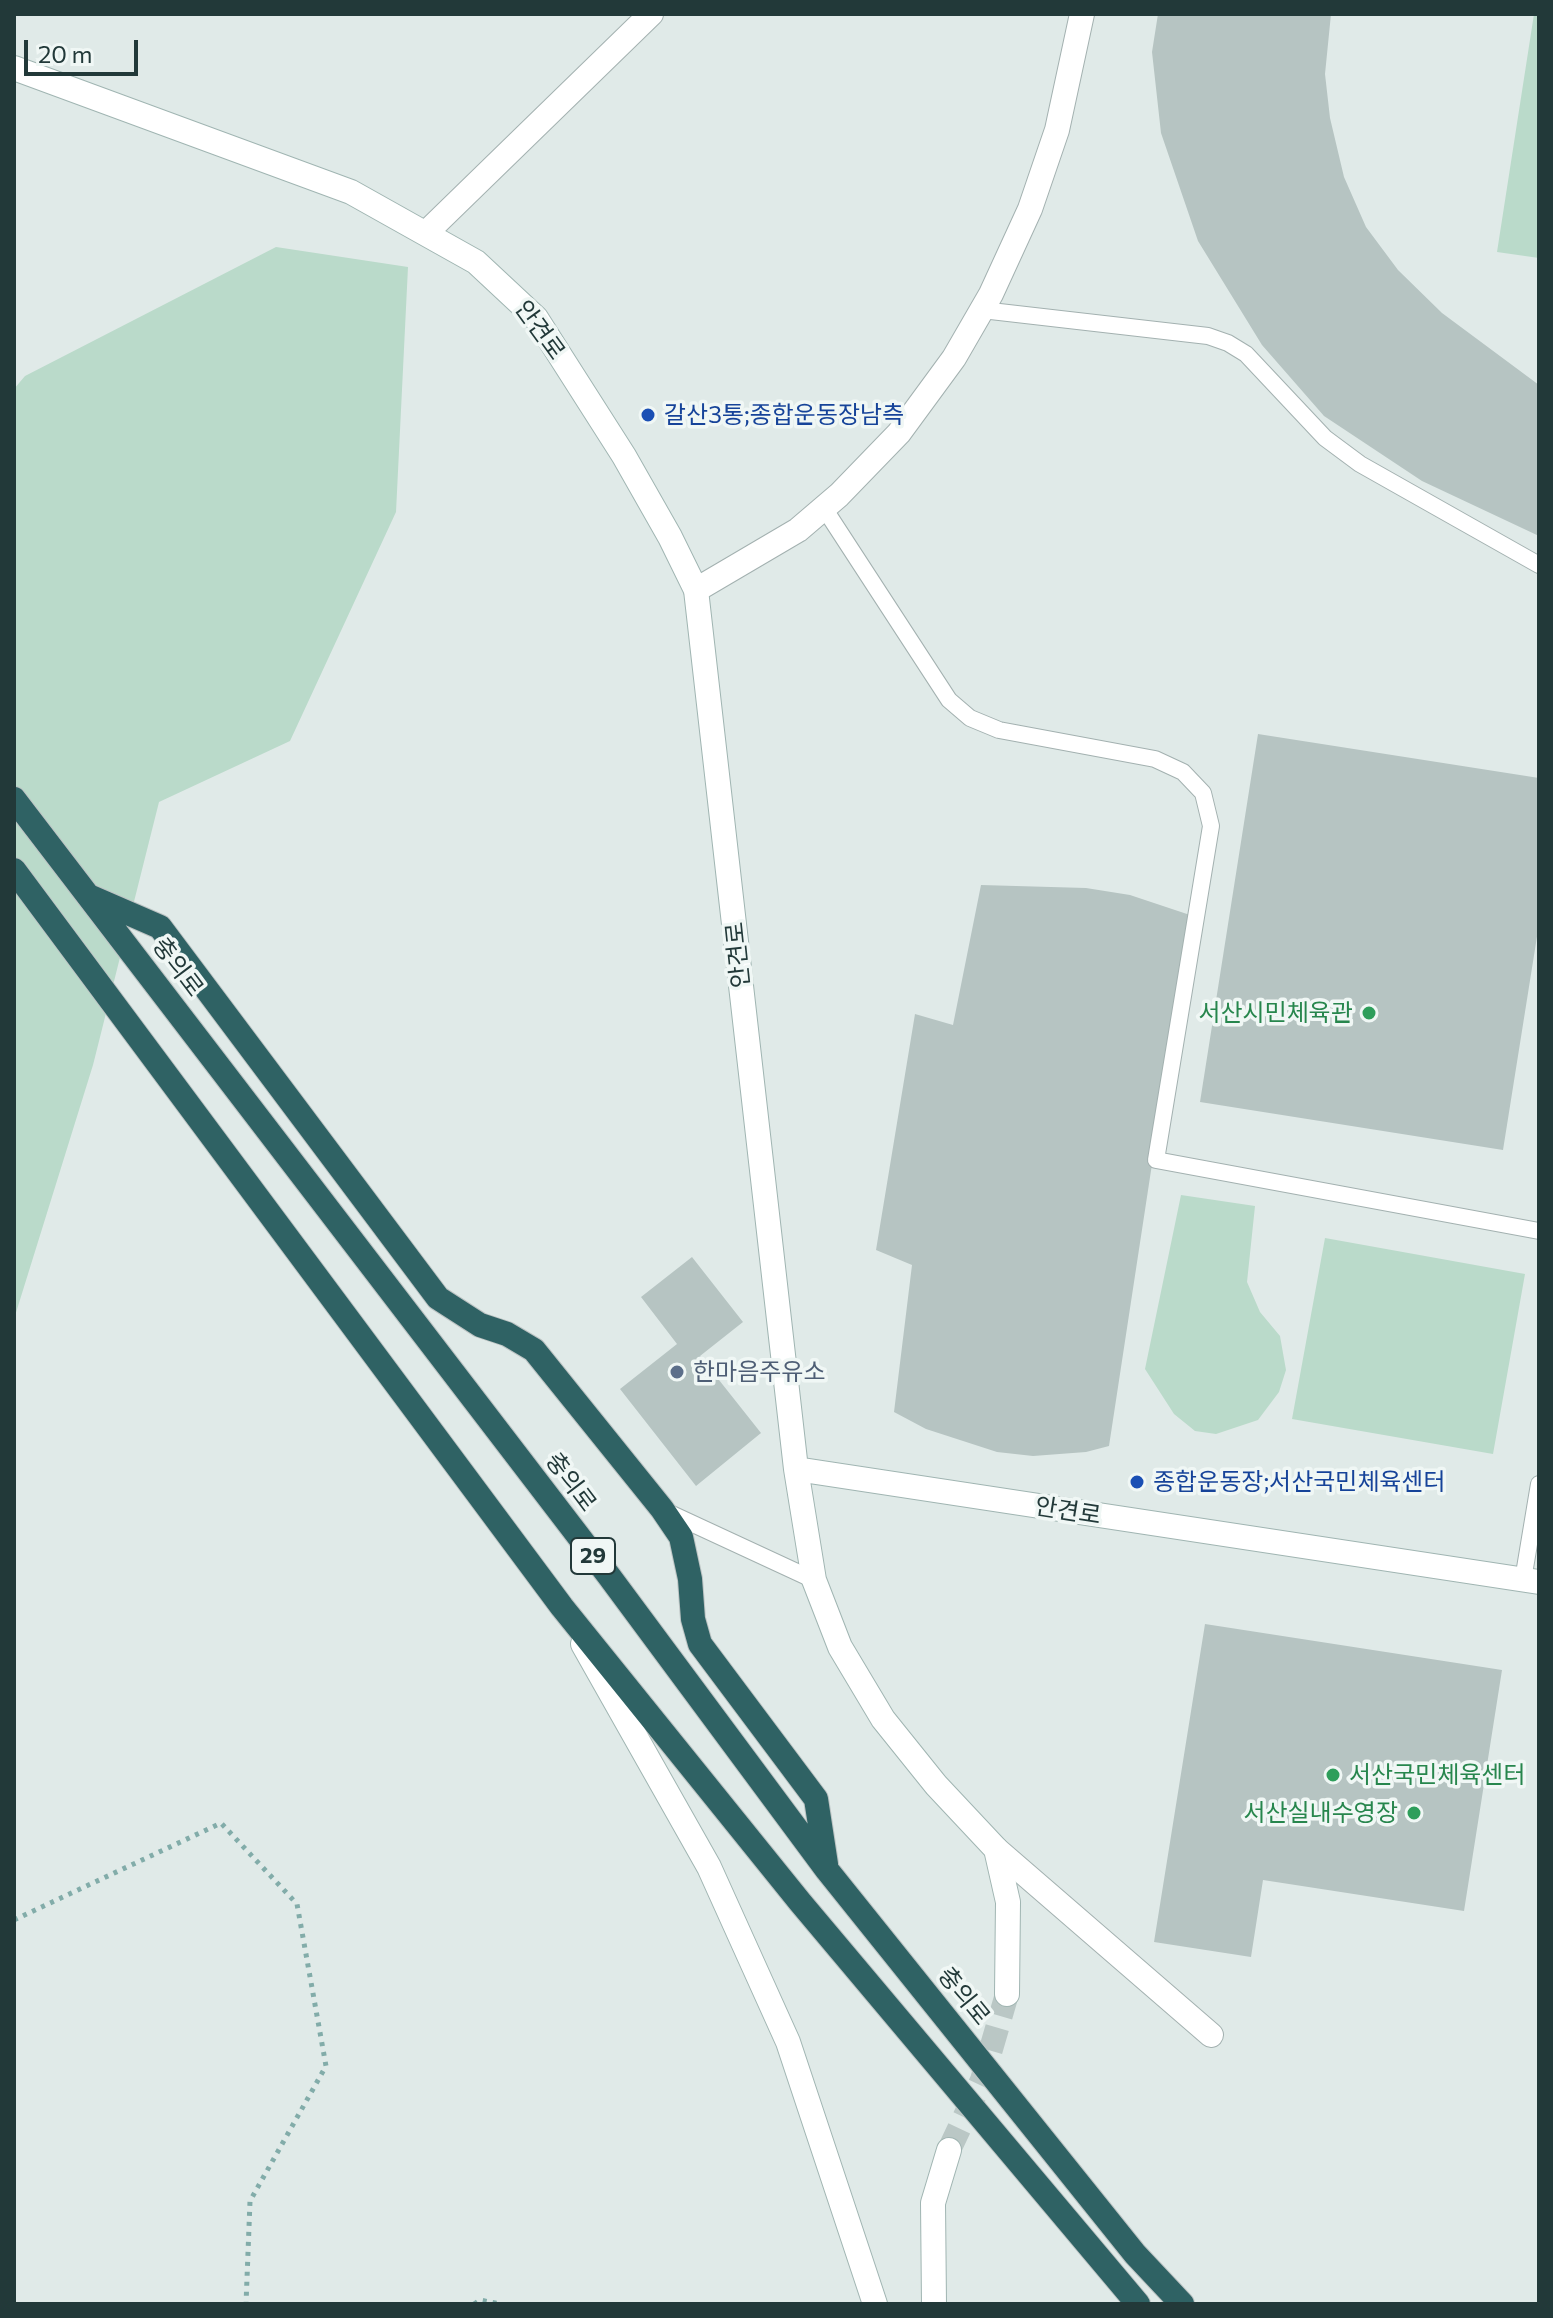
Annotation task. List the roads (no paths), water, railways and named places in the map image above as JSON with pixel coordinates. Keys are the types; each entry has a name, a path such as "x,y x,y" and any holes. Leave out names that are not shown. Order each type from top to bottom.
{"highway":[{"name":"충의로","path":"14,799 609,1576 827,1870 1135,2254 1182,2304"},
{"name":"29","path":"14,870 562,1607 800,1902 1138,2304"},
{"path":"88,896 160,927 438,1298 480,1325 507,1334 534,1350 662,1509 681,1537 690,1579 693,1619 700,1644 816,1799 827,1870"}],"street":[{"path":"427,232 651,14"},
{"path":"696,590 754,559 824,508 899,433 954,358 1011,253 1045,169 1082,14"},
{"name":"안견로","path":"14,68 351,192 476,262 536,318 624,456 696,590 796,1469 1531,1581"},
{"path":"796,1469 814,1580 840,1647 883,1719 936,1785 996,1849 1211,2035"},
{"path":"562,1607 709,1867 788,2042 875,2304"},
{"path":"996,1849 1008,1902 1007,1994"},
{"path":"934,2304 933,2203 949,2150"}],"lane":[{"path":"982,310 1208,336 1228,343 1246,354 1297,412 1360,464 1539,565"},
{"path":"824,508 949,700 970,718 999,730 1155,759 1183,772 1203,793 1211,826 1156,1160 1539,1231"},
{"path":"1531,1581 1539,1484"},
{"path":"662,1509 814,1580"}],"tunnel":[{"path":"949,2150 982,2080 1007,1994"}],"place":[{"name":"갈산3통;종합운동장남측","path":"648,415"},
{"name":"서산시민체육관","path":"1369,1013"},
{"name":"한마음주유소","path":"677,1372"},
{"name":"종합운동장;서산국민체육센터","path":"1137,1482"},
{"name":"서산국민체육센터","path":"1333,1775"},
{"name":"서산실내수영장","path":"1414,1813"}]}
